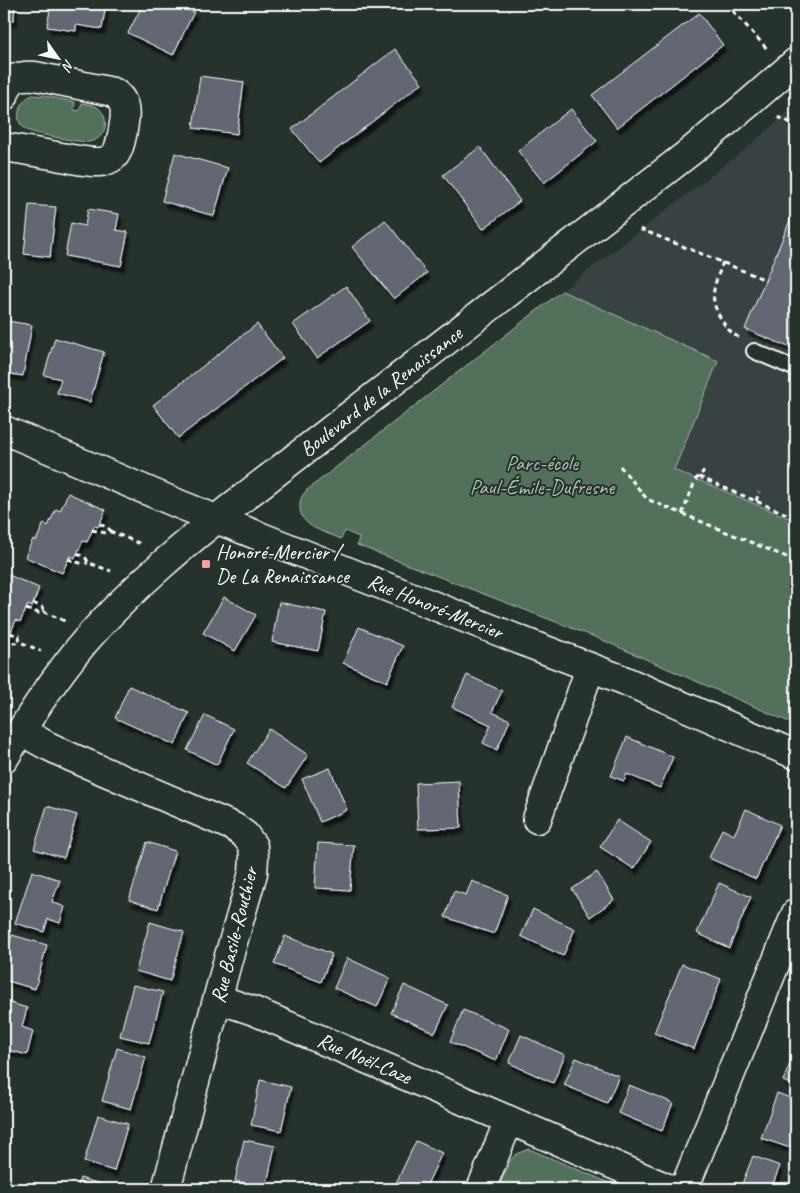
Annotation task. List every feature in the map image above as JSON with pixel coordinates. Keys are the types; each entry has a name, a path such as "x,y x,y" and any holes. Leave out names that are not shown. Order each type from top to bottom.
{"street":[{"name":"Boulevard de la Renaissance","path":"4,759 20,731 56,678 95,630 150,575 216,519 690,152 796,62"},
{"path":"4,96 8,86 15,78 27,75 35,76 113,92 122,99 125,115 117,150 109,160 101,162 81,160 4,147"},
{"name":"Rue Honoré-Mercier","path":"4,430 157,496 634,685 796,755"},
{"path":"537,819 590,668"},
{"name":"Rue Basile-Routhier","path":"20,731 71,757 234,827 249,840 254,852 253,873 166,1189"},
{"path":"684,1189 796,913"},
{"name":"Rue Noël-Caze","path":"218,999 254,1011 670,1189"},
{"path":"481,1189 509,1120"}],"lane":[{"path":"754,351 796,369"}],"path":[{"path":"727,4 768,50"},
{"path":"778,117 796,125"},
{"path":"640,229 766,280"},
{"path":"723,262 716,280 713,299 716,311 730,332"},
{"path":"620,466 647,499 796,561"},
{"path":"682,514 696,480 704,471"},
{"path":"699,477 796,518"},
{"path":"756,501 760,492"},
{"path":"100,524 112,532 141,544"},
{"path":"92,530 106,533 112,532"},
{"path":"76,554 85,557 89,563"},
{"path":"68,559 80,563 89,563 111,571"},
{"path":"33,603 42,607 44,612"},
{"path":"26,609 40,613 44,612 65,621"},
{"path":"10,633 18,636 20,642"},
{"path":"4,639 14,643 20,642 41,651"}],"shaded area":[{"path":"796,105 796,521 674,470 718,361 562,291 743,151"}],"green space":[{"path":"33,95 75,102 74,110 79,111 82,103 97,107 104,116 104,131 101,136 89,142 46,135 25,129 18,116 19,111 24,101"},
{"name":"Parc-école Paul-Émile-Dufresne","path":"562,291 718,361 674,470 796,521 796,725 600,639 357,545 359,537 345,531 341,539 305,521 300,509 300,501 307,490"},
{"path":"529,1149 624,1189 498,1189 510,1161 516,1154"}],"building":[{"path":"4,4 15,4 14,20 4,20"},
{"path":"51,4 106,4 102,29 76,25 76,31 47,27"},
{"path":"143,4 177,4 194,12 173,55 128,33"},
{"path":"699,13 723,45 617,128 592,95"},
{"path":"395,49 422,83 319,163 292,129"},
{"path":"200,76 244,82 237,134 193,128"},
{"path":"571,109 597,141 544,183 518,151"},
{"path":"480,147 520,201 483,229 443,175"},
{"path":"175,153 228,168 214,216 162,201"},
{"path":"29,205 56,207 50,257 24,254"},
{"path":"796,206 796,350 745,329"},
{"path":"88,209 119,214 116,230 128,232 121,266 65,256 71,223 85,226"},
{"path":"385,220 427,273 394,299 352,247"},
{"path":"346,286 370,321 317,358 293,324"},
{"path":"7,321 32,325 23,376 4,373 4,337"},
{"path":"257,324 283,358 178,438 153,405"},
{"path":"55,338 104,352 90,402 57,393 61,379 44,375"},
{"path":"68,493 106,510 98,527 94,526 87,542 83,541 75,558 70,556 62,573 25,557 33,539 36,541 44,523 48,526 56,509 60,511"},
{"path":"4,573 39,588 32,607 28,605 20,622 16,620 9,637 4,635"},
{"path":"224,597 256,615 235,651 203,633"},
{"path":"279,602 326,612 318,651 272,642"},
{"path":"359,627 403,646 387,682 343,663"},
{"path":"467,675 502,691 492,712 510,720 497,750 483,743 491,725 452,707"},
{"path":"129,686 189,713 175,745 115,718"},
{"path":"205,715 234,729 217,765 187,750"},
{"path":"269,729 308,755 286,788 247,763"},
{"path":"627,737 673,757 660,788 627,774 624,781 611,776"},
{"path":"330,768 347,810 320,822 302,779"},
{"path":"459,781 461,828 418,829 416,783"},
{"path":"47,806 77,815 64,858 34,849"},
{"path":"746,809 780,825 756,879 709,858 722,829 734,835"},
{"path":"617,820 651,842 634,869 600,847"},
{"path":"147,842 175,851 158,909 129,900"},
{"path":"318,843 354,845 350,890 315,888"},
{"path":"32,871 60,880 52,902 65,907 60,923 48,919 44,932 15,923"},
{"path":"597,872 614,900 590,917 572,889"},
{"path":"472,881 508,895 494,934 445,917 454,891 466,895"},
{"path":"719,883 751,897 729,948 697,933"},
{"path":"533,909 575,929 563,956 521,936"},
{"path":"150,922 184,932 170,981 136,971"},
{"path":"12,935 47,945 35,989 4,980 4,966"},
{"path":"285,936 332,954 321,982 274,964"},
{"path":"347,958 390,978 377,1007 334,988"},
{"path":"682,964 721,979 694,1049 654,1033"},
{"path":"133,985 163,992 149,1043 120,1036"},
{"path":"404,985 448,1005 435,1033 391,1013"},
{"path":"4,1001 27,1008 22,1027 33,1031 27,1055 4,1049"},
{"path":"463,1010 509,1029 496,1061 450,1042"},
{"path":"521,1035 565,1055 553,1083 509,1063"},
{"path":"117,1048 146,1057 131,1109 102,1101"},
{"path":"796,1049 796,1086 783,1081"},
{"path":"576,1058 619,1076 607,1103 564,1085"},
{"path":"260,1080 291,1087 281,1131 251,1125"},
{"path":"629,1085 673,1103 662,1131 618,1113"},
{"path":"777,1093 796,1100 796,1131 790,1148 761,1138"},
{"path":"98,1115 128,1124 114,1171 84,1162"},
{"path":"244,1140 275,1146 266,1188 235,1181"},
{"path":"416,1141 442,1153 425,1189 409,1189 396,1183"},
{"path":"753,1156 780,1166 771,1189 740,1189"},
{"path":"80,1178 111,1187 110,1189 77,1189"}],"place":[{"name":"Honoré-Mercier / De La Renaissance","path":"206,564"}]}
